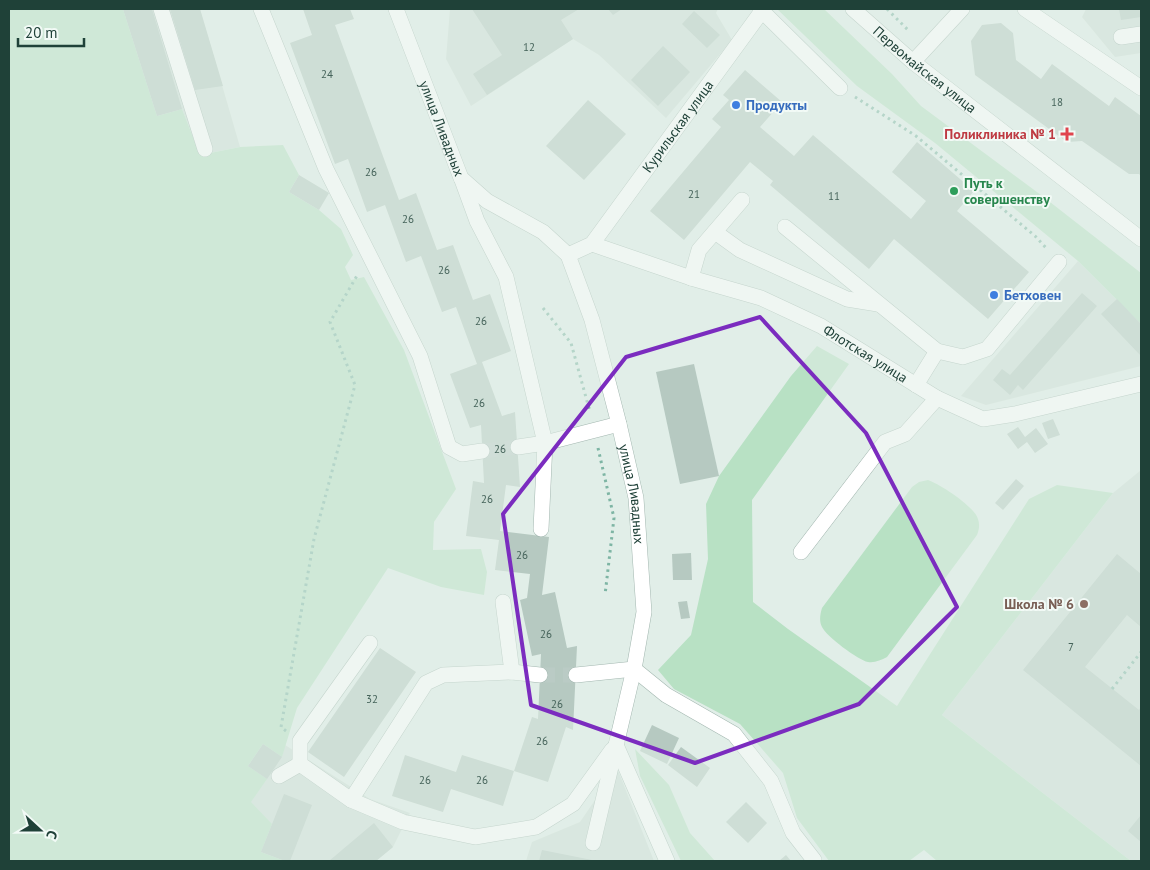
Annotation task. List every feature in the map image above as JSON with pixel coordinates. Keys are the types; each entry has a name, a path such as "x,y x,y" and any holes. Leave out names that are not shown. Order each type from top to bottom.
{"street":[{"path":"161,9 206,149"},
{"path":"261,9 326,169 420,356 450,447 462,454 482,451"},
{"name":"улица Ливадных","path":"300,764 351,800 403,822 475,837 536,827 573,804 616,745 634,669 644,612 636,498 592,320 568,255 543,232 487,201 461,178 396,9"},
{"name":"Первомайская улица","path":"853,9 913,62 1141,239"},
{"path":"913,62 962,9"},
{"path":"1025,9 1141,88"},
{"path":"761,10 840,88"},
{"name":"Курильская улица","path":"592,244 761,10"},
{"path":"1121,37 1141,34"},
{"path":"461,178 477,221 506,277 545,443 541,529"},
{"path":"691,278 699,250 742,200"},
{"path":"785,227 937,351 963,358 987,349 1059,262"},
{"path":"715,232 740,250 847,300 880,304"},
{"path":"568,255 592,244"},
{"name":"Флотская улица","path":"592,244 691,278 761,298 812,322 937,398 983,419 1015,414 1141,384"},
{"path":"916,385 937,351"},
{"path":"801,552 885,442 905,434 937,398"},
{"path":"518,446 545,443 619,424"},
{"path":"502,602 512,672"},
{"path":"279,776 300,764 300,741 370,643"},
{"path":"576,675 634,669 666,696 734,734 771,781 793,833 814,860"},
{"path":"351,800 426,683 443,675 512,672 540,675"},
{"path":"616,745 667,861"},
{"path":"593,843 616,745"},
{"path":"654,861 658,841"}],"path":[{"path":"840,88 916,136 1035,236 1059,262"},
{"path":"300,741 281,727 314,539 355,385 330,322 369,254"},
{"path":"1112,689 1141,652"}],"highlighted area":[{"path":"760,317 866,433 957,607 859,704 695,763 531,705 503,514 626,357"}],"shaded area":[{"path":"123,9 200,9 240,147 200,155 182,109 157,116"},
{"path":"450,9 718,9 716,13 732,40 666,118 599,55 573,39 471,106 446,59"},
{"path":"1086,9 1141,9 1141,53 1115,57 1082,17"},
{"path":"1078,261 1141,324 1141,366 986,405 961,396"},
{"name":"Школа № 6","path":"1141,470 1141,861 1131,861 942,715 1113,493"},
{"path":"263,744 282,756 285,745 370,799 410,813 393,847 376,861 285,861 261,852 251,802 248,766"},
{"path":"617,768 654,861 526,861 532,842 580,822"}],"green space":[{"path":"9,9 123,9 157,116 182,109 200,155 240,147 283,145 299,175 289,192 319,210 341,229 353,255 345,267 351,280 364,277 404,350 456,489 434,522 433,550 481,549 487,572 484,595 441,587 388,568 297,708 282,757 263,744 248,766 267,779 251,802 272,824 261,852 285,861 9,861"},
{"path":"777,9 824,9 892,74 921,106 1041,195 1141,273 1141,324 1078,261 935,143 857,86"},
{"path":"817,346 849,364 752,500 753,602 897,706 1029,499 1057,485 1113,493 942,715 1131,861 937,861 924,850 909,861 829,861 797,818 783,773 740,724 674,689 658,670 691,635 708,559 706,504 719,476 791,376"},
{"path":"928,480 948,491 971,508 978,519 978,533 887,657 876,662 868,662 836,642 825,631 820,620 822,608 912,487 919,482"},
{"path":"635,749 669,785 690,833 715,861 681,861 640,776"}],"building":[{"path":"123,9 152,9 182,109 157,116"},
{"path":"170,9 200,9 223,86 195,90"},
{"path":"303,9 350,9 354,19 335,25 399,200 416,193 437,250 453,245 473,300 490,294 511,351 482,362 502,416 515,412 520,487 506,485 500,531 549,537 542,595 555,592 567,648 577,646 573,730 566,727 548,782 514,771 532,717 538,719 541,654 532,656 520,600 527,598 530,574 495,570 499,540 466,536 473,481 484,483 481,425 470,428 450,374 477,364 456,307 442,312 421,256 406,262 385,205 367,212 348,159 335,164 290,43 312,35"},
{"path":"472,9 579,9 561,20 573,39 487,95 473,74 502,55"},
{"path":"608,9 622,9 613,15"},
{"path":"1119,9 1141,9 1141,17 1121,20"},
{"path":"694,11 720,35 707,48 682,24"},
{"path":"1001,23 1013,33 1016,60 1041,79 1052,64 1109,106 1115,97 1141,116 1141,176 1139,174 1129,174 1082,141 1067,142 975,75 971,41 982,25"},
{"path":"663,46 690,72 658,106 631,80"},
{"path":"745,70 782,102 760,127 794,156 813,135 911,219 926,201 892,172 917,142 974,191 957,211 1029,272 988,319 894,239 869,269 770,185 773,181 750,162 684,240 650,211 721,127 712,119 729,100 723,95"},
{"path":"588,100 626,134 584,180 546,146"},
{"path":"299,175 329,193 319,210 289,192"},
{"path":"1082,293 1097,306 1023,390 1018,385 1010,395 993,380 1002,369 1010,375"},
{"path":"1117,299 1141,324 1141,356 1101,314"},
{"path":"694,364 719,476 680,484 656,372"},
{"path":"1053,419 1060,435 1048,439 1042,423"},
{"path":"1018,427 1025,437 1036,428 1048,444 1035,453 1027,442 1018,449 1007,434"},
{"path":"1016,479 1024,486 1003,510 995,503"},
{"path":"691,553 692,580 673,580 672,554"},
{"path":"1117,554 1141,574 1141,627 1127,615 1085,667 1139,710 1141,707 1141,766 1023,670"},
{"path":"687,601 690,618 681,619 678,602"},
{"path":"380,648 416,672 344,777 308,752"},
{"path":"652,725 679,738 667,764 640,751"},
{"path":"263,744 282,757 267,779 248,766"},
{"path":"681,747 710,768 697,787 668,765"},
{"path":"405,755 456,772 462,755 514,771 503,806 451,789 443,812 392,796"},
{"path":"284,794 312,805 290,861 261,852"},
{"path":"746,802 767,823 748,843 726,822"},
{"path":"1141,815 1141,842 1128,831"},
{"path":"374,823 393,847 376,861 329,861"},
{"path":"542,850 592,860 592,861 539,861"},
{"path":"786,855 791,861 779,861"}],"tunnel":[{"path":"482,451 518,447"},
{"path":"540,675 576,675"}],"place":[{"name":"Продукты","path":"736,105"},
{"name":"Поликлиника № 1","path":"1067,134"},
{"name":"Путь к совершенству","path":"954,191"},
{"name":"Бетховен","path":"994,295"},
{"name":"Школа № 6","path":"1084,604"}]}
